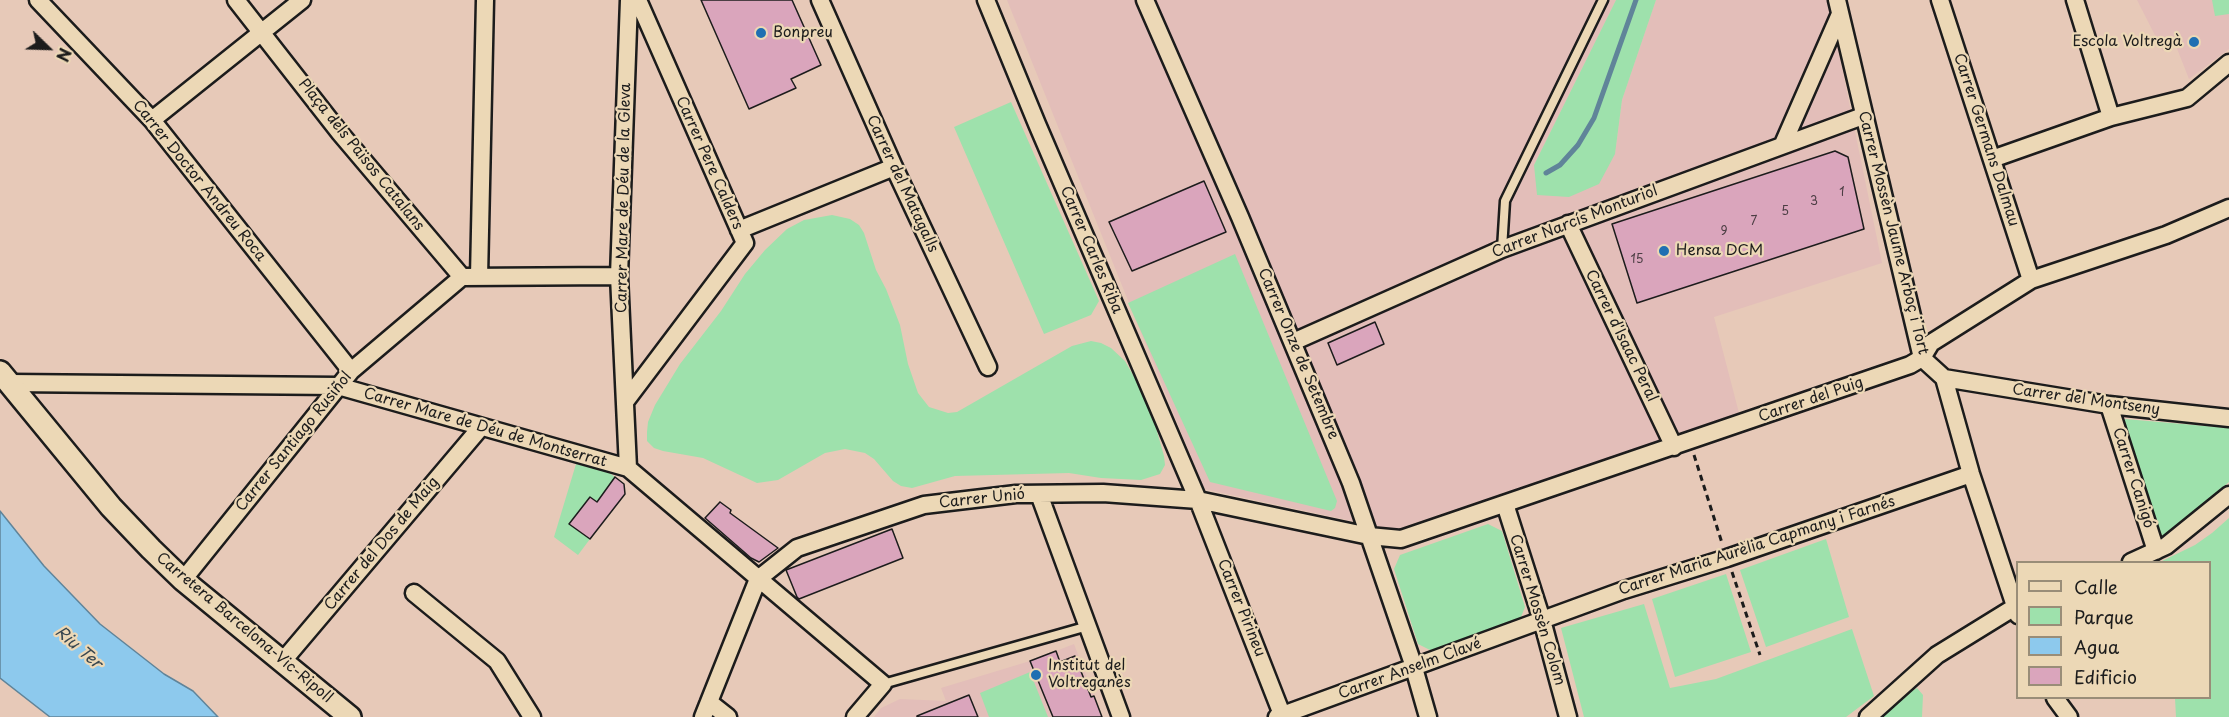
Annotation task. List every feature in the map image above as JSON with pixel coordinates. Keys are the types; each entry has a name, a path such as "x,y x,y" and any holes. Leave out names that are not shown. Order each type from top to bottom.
{"street":[{"name":"Carrer Doctor Andreu Roca","path":"38,0 152,120 351,371"},
{"name":"Plaça dels Països Catalans","path":"236,0 340,133 470,277"},
{"path":"152,120 302,0"},
{"path":"485,0 470,277 620,276"},
{"name":"Carrer Mare de Déu de la Gleva","path":"628,468 620,276 629,0"},
{"name":"Carrer Pere Calders","path":"625,402 745,243 638,0"},
{"name":"Carrer del Matagalls","path":"820,0 894,167 988,367"},
{"name":"Carrer Carles Riba","path":"986,0 1198,500"},
{"name":"Carrer Onze de Setembre","path":"1145,0 1240,217 1351,483 1414,667 1428,717"},
{"name":"Carrer Germans Dalmau","path":"1940,0 2031,280"},
{"path":"2075,0 2111,117"},
{"name":"Carrer Mossèn Jaume Arboç i Tort","path":"1838,7 1922,358 1944,378"},
{"name":"Carrer Mossèn Jaume Arboç i Tort","path":"1783,144 1838,7"},
{"path":"1992,159 2111,117 2187,98 2229,63"},
{"name":"Carrer Narcís Monturiol","path":"1293,342 1502,249 1863,116"},
{"path":"739,230 894,167"},
{"name":"Carrer del Puig","path":"1369,536 1401,539 1910,365 1922,358 1931,343 2031,280 2166,236 2229,208"},
{"name":"Carrer d'Isaac Peral","path":"1568,224 1674,447"},
{"name":"Carrer Santiago Rusiñol","path":"183,580 351,371 470,277"},
{"name":"Carrer Mare de Déu de Montserrat","path":"4,377 338,386 628,468 883,684"},
{"name":"Carretera Barcelona-Vic-Ripoll","path":"4,377 111,507 183,580 350,717"},
{"path":"1868,717 1937,655 2016,609 1971,474 1944,378"},
{"name":"Carrer del Montseny","path":"1944,378 2109,405 2229,418"},
{"name":"Carrer Canigó","path":"2109,405 2156,551"},
{"name":"Carrer del Dos de Maig","path":"282,662 481,427"},
{"name":"Carrer Maria Aurèlia Capmany i Farnés","path":"1542,620 1624,590 1727,558 1971,474"},
{"name":"Carrer Unió","path":"706,710 759,579 797,548 924,505 1016,494 1103,493 1198,500 1369,536"},
{"path":"1039,494 1121,717"},
{"path":"2132,561 2166,546 2229,495"},
{"name":"Carrer Pirineu","path":"1198,500 1281,716"},
{"name":"Carrer Mossèn Colom","path":"1505,504 1542,620 1568,717"},
{"path":"414,593 497,661 532,717"},
{"name":"Carrer Anselm Clavé","path":"1281,716 1542,620"},
{"path":"855,717 883,684"},
{"path":"2056,699 2068,717"},
{"path":"706,710 728,717"}],"lane":[{"path":"1502,249 1505,201 1602,0"},
{"path":"883,684 1088,626"}],"shaded area":[{"path":"1007,0 1616,0 1534,165 1615,154 1622,100 1656,0 1828,0 1882,263 1714,317 1739,413 1394,530 1204,489"},
{"name":"Escola Voltregà","path":"2137,0 2229,0 2229,49 2189,79 2176,46 2163,51"},
{"name":"Institut del Voltreganès","path":"1074,644 1102,717 874,717 881,708 900,699 946,701 941,688 1030,661"}],"green space":[{"path":"1616,0 1656,0 1622,100 1615,154 1599,184 1569,197 1537,195 1534,165"},
{"path":"2212,0 2229,0 2229,14 2215,16"},
{"path":"1011,102 1099,301 1091,315 1044,334 954,127"},
{"path":"832,215 850,219 859,225 864,233 876,270 900,325 908,364 918,393 929,407 948,413 957,412 1072,346 1091,341 1101,343 1111,348 1125,361 1149,403 1164,456 1165,465 1160,474 1141,480 1101,478 1069,473 955,476 912,488 901,486 893,481 874,459 865,453 845,449 825,453 778,480 757,483 703,458 654,448 647,441 647,432 648,422 655,405 680,364 721,311 745,274 787,229 804,220"},
{"path":"1235,254 1337,501 1335,508 1331,511 1210,482 1128,303"},
{"path":"2125,419 2229,428 2229,482 2165,538 2159,537 2121,425"},
{"path":"576,464 607,471 615,477 598,502 590,497 569,524 590,539 578,555 554,537"},
{"path":"2229,518 2229,717 2176,717 2175,699 2211,699 2211,561 2162,561 2195,545"},
{"path":"1488,524 1502,531 1525,607 1519,622 1432,651 1418,644 1394,569 1400,555"},
{"path":"1826,539 1849,617 1766,647 1740,570"},
{"path":"1726,574 1751,652 1675,677 1652,599"},
{"path":"1644,604 1670,688 1716,679 1852,629 1874,696 1846,717 1584,717 1561,628"},
{"path":"1030,672 1048,717 989,717 980,693"},
{"path":"1917,688 1923,695 1922,717 1883,717 1908,693"}],"water":[{"name":"Riu Ter","path":"0,511 44,566 100,624 164,674 193,691 218,717 50,717 0,678"}],"building":[{"name":"Bonpreu","path":"701,0 792,0 821,65 791,79 796,88 749,109"},
{"path":"1835,151 1848,157 1864,229 1637,303 1612,224"},
{"path":"1204,181 1226,232 1132,271 1109,222"},
{"path":"1375,322 1384,344 1337,365 1328,343"},
{"path":"615,477 624,484 625,494 590,539 569,524 590,497 597,502"},
{"path":"720,502 731,510 730,513 778,548 759,562 751,558 705,518"},
{"path":"892,529 903,558 799,599 797,597 786,570"},
{"path":"1056,651 1060,662 1075,656 1091,697 1094,696 1102,717 1053,717 1030,661"},
{"path":"969,695 978,717 917,717 917,716"}],"waterway":[{"path":"1546,173 1560,165 1578,145 1594,118 1636,0"}],"place":[{"name":"Bonpreu","path":"761,33"},
{"name":"Escola Voltregà","path":"2194,42"},
{"name":"Hensa DCM","path":"1664,251"},
{"name":"Institut del Voltreganès","path":"1036,675"}]}
